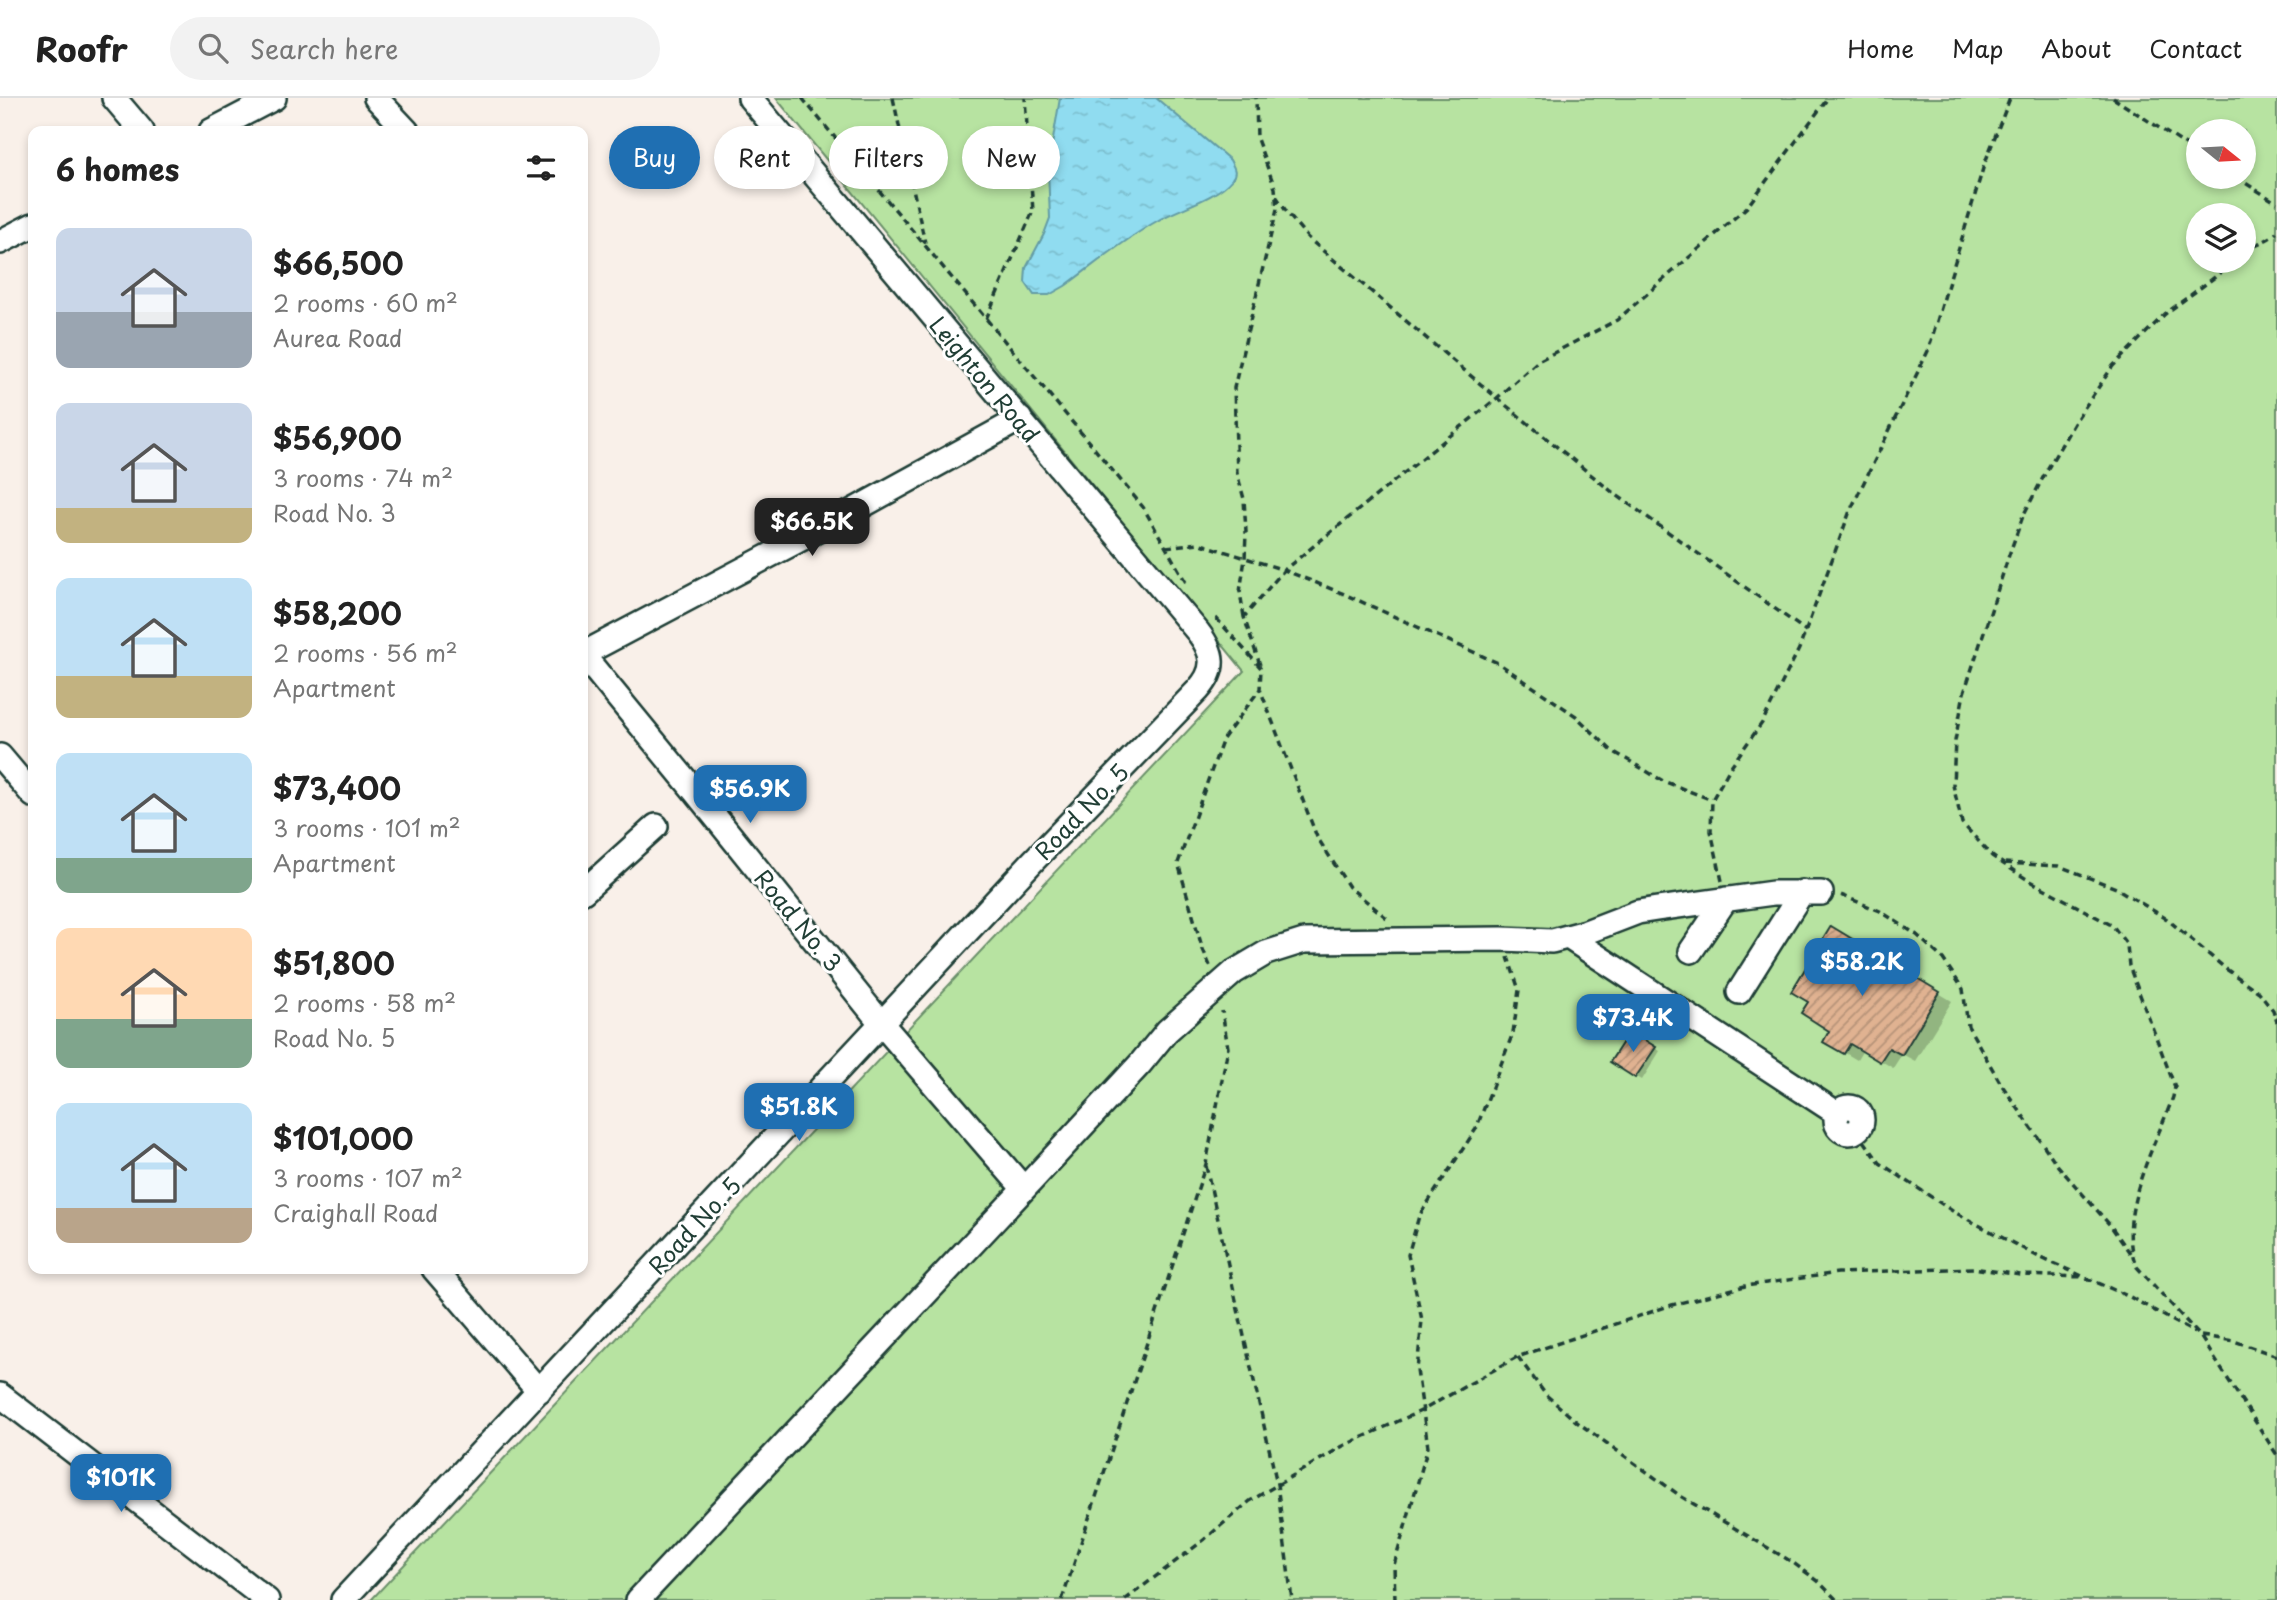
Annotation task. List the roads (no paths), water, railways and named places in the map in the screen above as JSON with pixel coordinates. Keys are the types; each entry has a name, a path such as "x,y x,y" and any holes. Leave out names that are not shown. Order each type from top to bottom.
{"street":[{"path":"114,98 138,126"},
{"path":"221,126 274,98"},
{"path":"376,98 402,126"},
{"name":"Leighton Road","path":"750,98 1198,632 1210,649 1212,664"},
{"path":"0,242 28,228"},
{"path":"588,652 1020,419"},
{"name":"Road No. 3","path":"588,661 881,1023 1024,1189"},
{"name":"Road No. 5","path":"344,1600 1032,861 1198,690 1212,664"},
{"path":"0,756 28,790"},
{"path":"588,887 656,826"},
{"path":"638,1600 1024,1189 1140,1064 1167,1031 1234,972 1266,953 1304,941 1552,941 1638,912 1726,899 1812,892 1739,992"},
{"path":"1691,951 1726,899"},
{"path":"1568,937 1838,1114 1848,1107 1856,1110 1862,1120 1857,1131"},
{"path":"438,1274 539,1391"},
{"path":"0,1395 267,1600"}],"water":[{"path":"1060,98 1156,98 1230,160 1235,174 1217,192 1145,228 1065,286 1049,295 1034,295 1025,282 1026,268 1050,218 1049,189 1060,189 1060,126 1055,126"}]}
